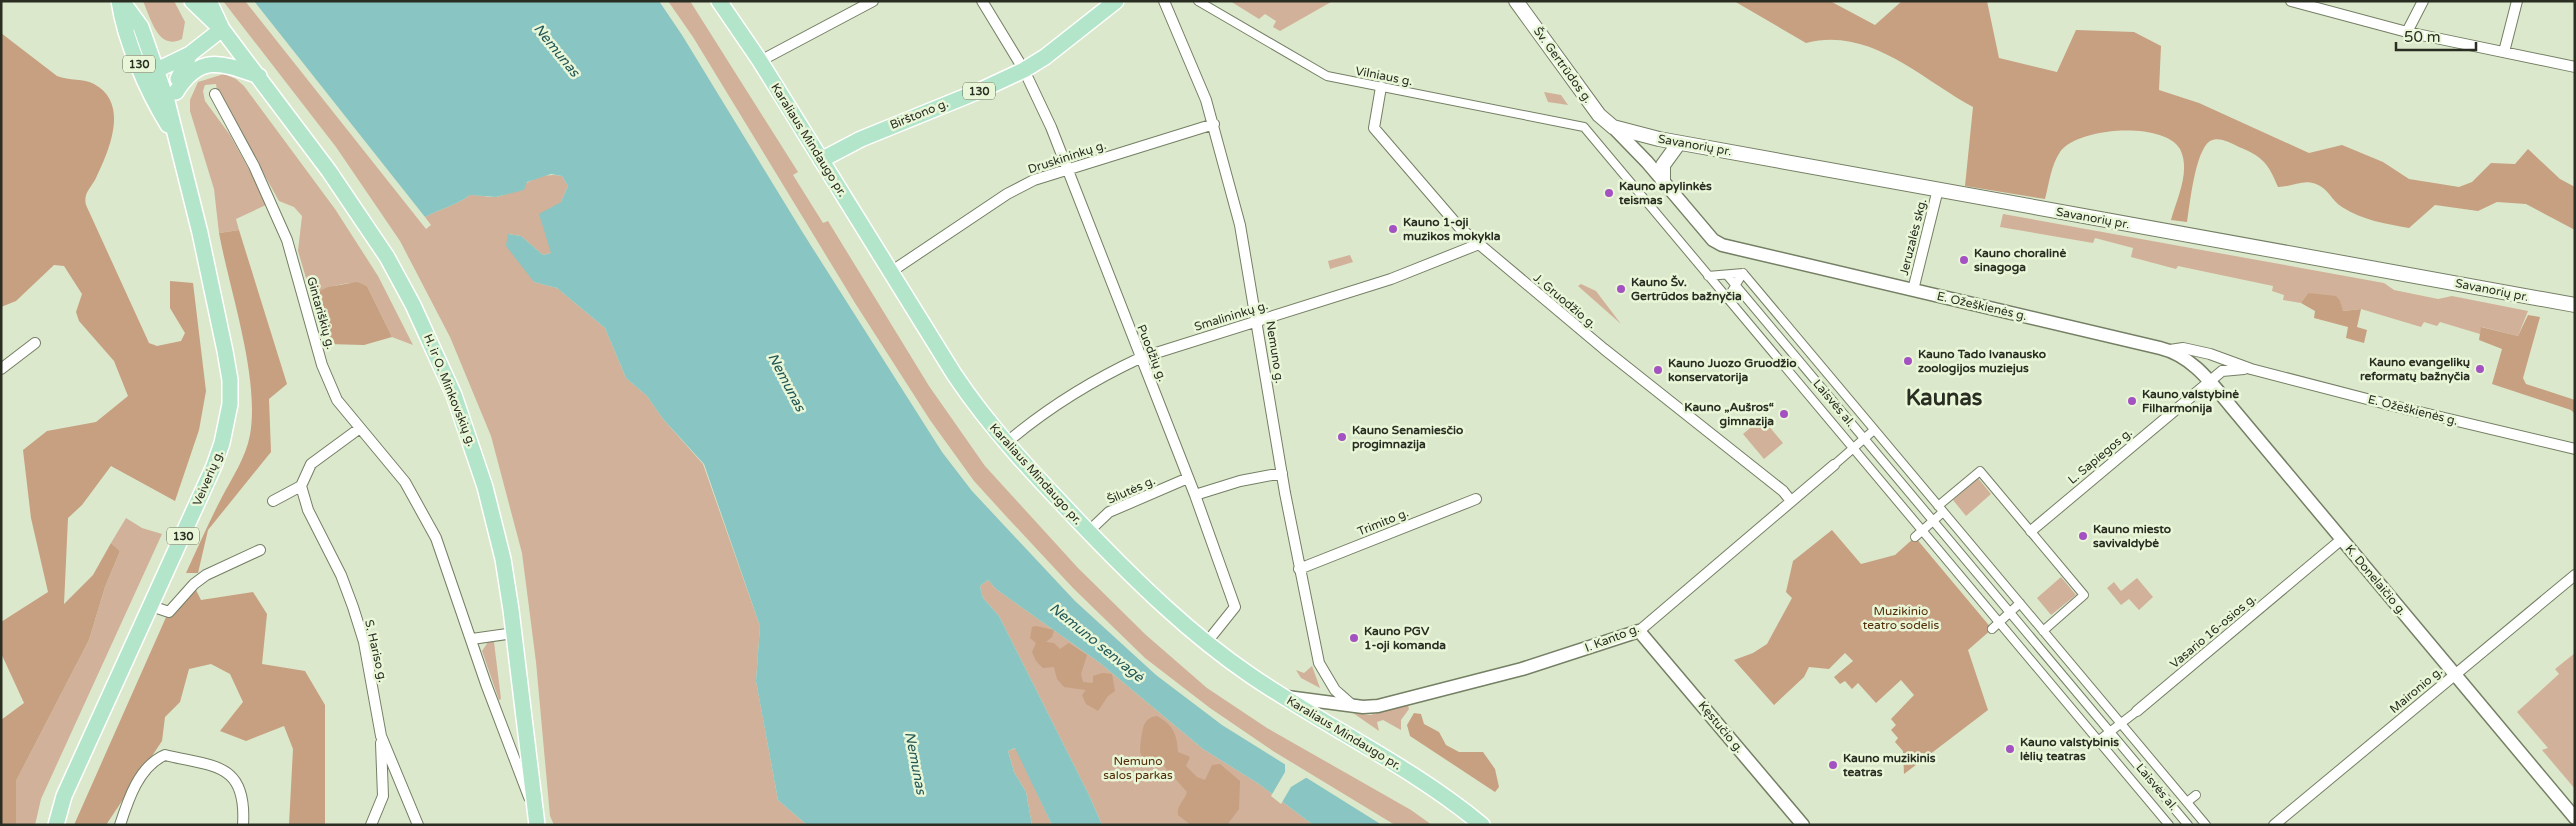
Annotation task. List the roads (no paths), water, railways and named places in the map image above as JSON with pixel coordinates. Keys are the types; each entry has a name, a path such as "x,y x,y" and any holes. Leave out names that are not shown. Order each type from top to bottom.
{"main road":[{"name":"Veiverių g.","path":"56,825 64,796 151,606 222,444 230,404 230,380 225,351 177,138 142,27 121,1"},
{"name":"Veiverių g.","path":"121,1 122,17 155,104 177,138"},
{"name":"H. ir O. Minkovskių g.","path":"192,1 222,29 355,208 386,257 433,346 458,404 485,487 503,559 514,633 537,825"},
{"name":"H. ir O. Minkovskių g.","path":"209,1 222,29"},
{"name":"Karaliaus Mindaugo pr.","path":"719,1 760,61 889,273 964,389 1006,443 1088,532 1153,596 1207,642 1249,674 1406,770 1456,803 1482,825"},
{"name":"Birštono g.","path":"821,160 861,139 979,91 1024,70 1045,57 1116,1"},
{"name":"Šv. Gertrūdos g.","path":"1516,1 1599,115 1613,127"},
{"path":"155,104 157,70 190,54 222,29"},
{"path":"177,138 176,92 180,72 190,54"},
{"path":"176,92 192,70 212,64 227,65 258,76"},
{"name":"Savanorių pr.","path":"1613,127 1679,143 2575,305"},
{"path":"1663,181 1663,165 1679,143"}],"street":[{"path":"760,61 873,1"},
{"name":"Puodžių g.","path":"982,1 1024,70 1067,169 1195,495 1235,607 1207,642"},
{"name":"Nemuno g.","path":"1164,1 1214,124 1247,255 1282,473 1299,569 1319,662 1335,690 1352,705"},
{"name":"Vilniaus g.","path":"1198,1 1327,76 1584,127"},
{"path":"2291,1 2407,32 2575,67"},
{"path":"2407,32 2423,1"},
{"path":"2504,52 2517,1"},
{"name":"J. Gruodžio g.","path":"1381,87 1374,128 1436,201 1479,244 1604,349 1783,491 1791,501"},
{"name":"Gintariškių g.","path":"215,94 257,174 288,240 322,365 330,385 337,400 360,428"},
{"name":"Druskininkų g.","path":"889,273 1007,194 1034,180 1214,124"},
{"name":"Laisvės al.","path":"1584,127 2169,825"},
{"path":"1613,127 1663,181"},
{"name":"E. Ožeškienės g.","path":"1663,181 1713,240 1735,249 2170,350 2183,348 2210,354 2251,369 2394,406 2575,448"},
{"name":"Jeruzalės skg.","path":"1913,290 1938,190"},
{"name":"Smalininkų g.","path":"1006,443 1026,425 1108,373 1140,358 1391,279 1479,244"},
{"path":"1708,276 1743,273"},
{"path":"1727,299 1743,273"},
{"name":"Laisvės al.","path":"1743,273 2206,825"},
{"name":"Laisvės al.","path":"1727,275 2188,825"},
{"path":"1,369 35,343"},
{"name":"K. Donelaičio g.","path":"2170,350 2184,356 2209,381 2575,818"},
{"name":"E. Ožeškienės g.","path":"2209,381 2222,371 2251,369"},
{"name":"L. Sapiegos g.","path":"2031,531 2209,381"},
{"path":"273,501 301,486 305,474 312,464 360,428"},
{"name":"H. ir O. Minkovskių g.","path":"360,428 405,482 422,508 450,575 492,701 534,809"},
{"name":"I. Kanto g.","path":"1286,697 1352,705 1378,706 1522,669 1639,631 1874,430"},
{"path":"1915,537 1933,521 1941,509 1980,471 2084,594 2042,631"},
{"path":"1195,495 1240,481 1282,473"},
{"name":"Šilutės g.","path":"1088,532 1109,512 1188,478"},
{"name":"S. Hariso g.","path":"301,486 308,510 340,575 364,642 381,736 418,825"},
{"name":"Trimito g.","path":"1299,569 1476,499"},
{"name":"Vasario 16-osios g.","path":"2098,741 2122,724 2342,539"},
{"path":"151,606 169,612 194,584 206,575 260,550"},
{"name":"Maironio g.","path":"2274,825 2575,575"},
{"path":"1992,628 2020,603"},
{"name":"Kęstučio g.","path":"1639,631 1802,825"},
{"path":"472,638 514,633"},
{"path":"371,825 383,796 381,736"},
{"path":"120,825 135,785 156,759 165,755 221,769 234,778 241,792 243,825"},
{"path":"2187,802 2196,795"}],"water":[{"path":"254,1 659,1 942,452 972,491 1075,601 1156,675 1222,725 1382,825 1313,825 1259,784 1203,749 1100,663 996,589 988,580 980,586 983,598 999,616 1089,795 1102,825 1052,825 1015,748 1008,751 1014,772 1026,792 1032,825 807,825 778,800 756,681 760,626 704,464 663,419 647,396 626,378 605,328 557,288 534,282 506,246 508,234 521,236 543,255 551,253 539,214 561,202 568,186 562,176 551,174 527,182 524,190 496,197 470,195 425,217"}],"place":[{"name":"Kauno apylinkės teismas","path":"1609,193"},
{"name":"Kauno 1-oji muzikos mokykla","path":"1393,229"},
{"name":"Kauno choralinė sinagoga","path":"1964,260"},
{"name":"Kauno Šv. Gertrūdos bažnyčia","path":"1621,289"},
{"name":"Kauno Tado Ivanausko zoologijos muziejus","path":"1908,361"},
{"name":"Kauno evangelikų reformatų bažnyčia","path":"2480,369"},
{"name":"Kauno Juozo Gruodžio konservatorija","path":"1658,370"},
{"name":"Kauno valstybinė Filharmonija","path":"2132,401"},
{"name":"Kauno „Aušros“ gimnazija","path":"1784,414"},
{"name":"Kauno Senamiesčio progimnazija","path":"1342,437"},
{"name":"Kauno miesto savivaldybė","path":"2083,536"},
{"name":"Kauno PGV 1-oji komanda","path":"1354,638"},
{"name":"Kauno valstybinis lėlių teatras","path":"2010,749"},
{"name":"Kauno muzikinis teatras","path":"1833,765"}],"district":[{"name":"Kaunas","path":"1944,397"}],"water label":[{"name":"Nemunas","path":"557,50"},
{"name":"Nemunas","path":"787,382"},
{"name":"Nemuno senvagė","path":"1097,642"},
{"name":"Nemunas","path":"916,763"}],"park label":[{"name":"Muzikinio teatro sodelis","path":"1901,618"},
{"name":"Nemuno salos parkas","path":"1138,768"}]}
